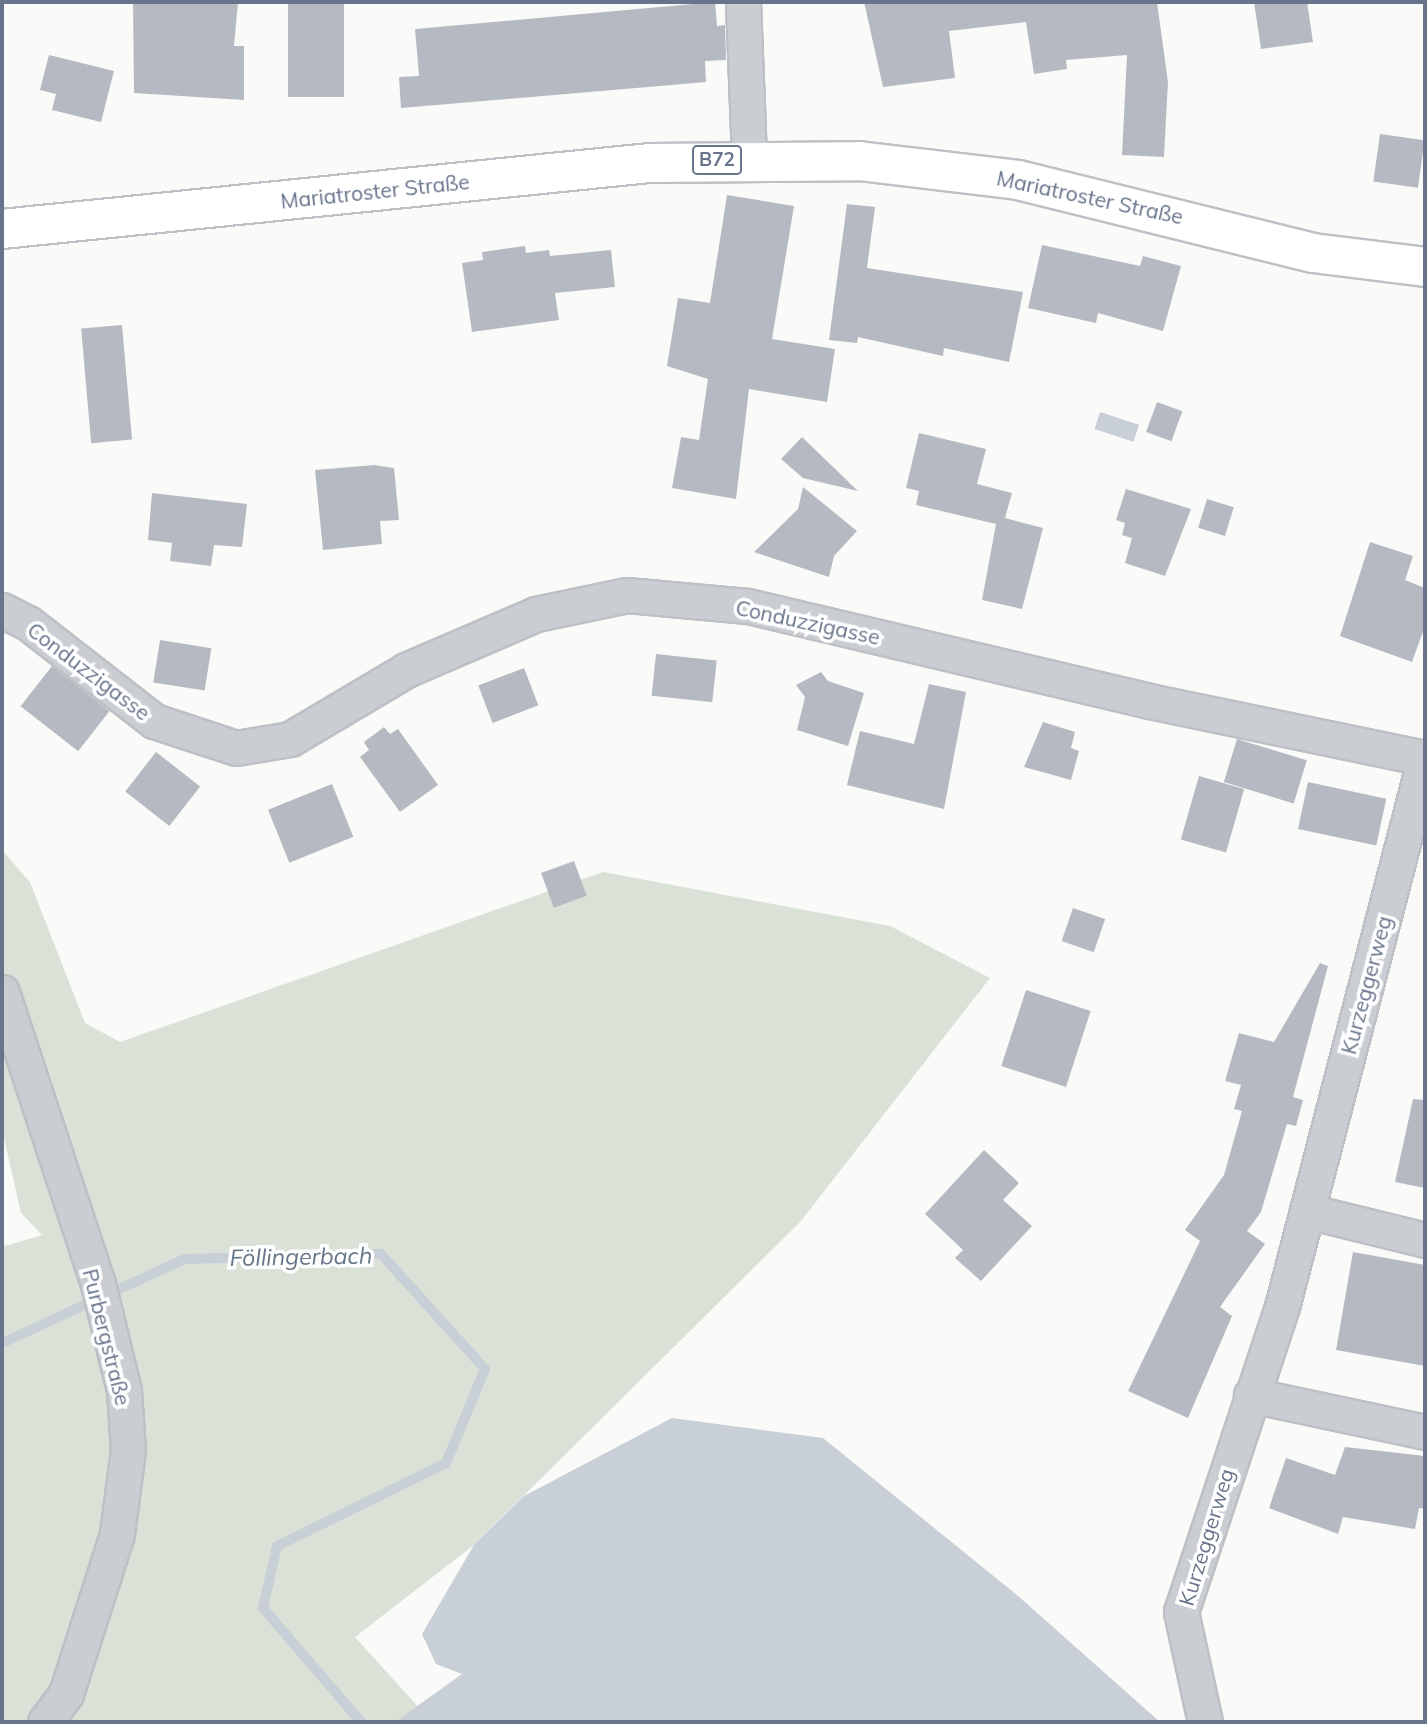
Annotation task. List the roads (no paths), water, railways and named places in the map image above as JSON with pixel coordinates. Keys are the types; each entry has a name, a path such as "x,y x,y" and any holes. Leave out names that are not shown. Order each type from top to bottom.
{"main road":[{"name":"Mariatroster Straße","path":"2,229 750,158 966,171 1119,200 1313,253 1425,267"}],"street":[{"path":"743,2 750,158"},
{"name":"Conduzzigasse","path":"2,610 28,622 154,721 236,748 290,739 406,670 536,614 626,595 748,606 1150,701 1425,758"},
{"name":"Kurzeggerweg","path":"1205,1722 1181,1612 1307,1211 1425,758"},
{"name":"Purbergstraße","path":"2,992 101,1298 127,1426 117,1534 71,1682 45,1722"},
{"path":"1307,1211 1425,1240"},
{"path":"1251,1395 1425,1433"}],"waterway":[{"name":"Föllingerbach","path":"2,1343 185,1259 381,1254 485,1369 446,1463 277,1546 263,1608 361,1722"}]}
